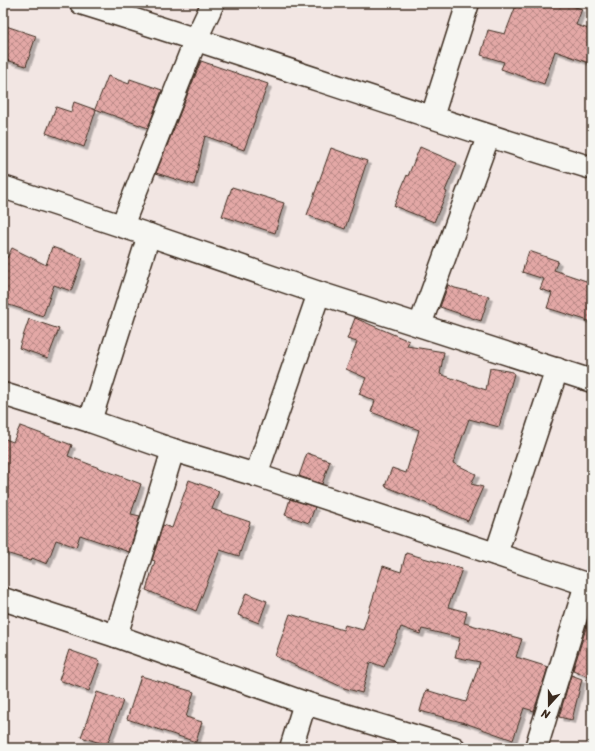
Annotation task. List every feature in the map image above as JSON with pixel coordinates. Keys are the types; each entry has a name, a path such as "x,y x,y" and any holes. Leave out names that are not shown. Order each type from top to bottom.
{"street":[{"path":"81,3 196,39 488,137 592,168"},
{"path":"122,226 196,39 213,3"},
{"path":"432,117 468,3"},
{"path":"420,325 488,137"},
{"path":"3,187 319,293 592,381"},
{"path":"90,421 149,235"},
{"path":"256,475 319,293"},
{"path":"496,554 558,370"},
{"path":"3,394 90,421 173,450 256,475 589,585 536,748"},
{"path":"116,636 173,450"},
{"path":"3,599 116,636 305,703 454,748"},
{"path":"291,748 305,703"}],"building":[{"path":"517,3 563,3 582,9 576,25 592,30 592,64 555,51 544,84 501,69 504,62 481,55 488,30 505,34"},
{"path":"3,25 36,36 26,66 3,59"},
{"path":"201,61 268,84 244,150 205,136 194,185 156,173"},
{"path":"108,76 129,84 130,79 162,90 148,128 95,109"},
{"path":"74,102 96,110 84,147 46,133 56,107 71,112"},
{"path":"420,147 457,163 445,191 447,192 434,222 394,206"},
{"path":"331,148 367,161 345,229 307,215"},
{"path":"232,187 284,203 275,233 222,216"},
{"path":"52,247 83,258 71,291 54,285 43,316 3,303 3,258 7,258 12,248 46,265"},
{"path":"529,251 558,261 554,270 592,283 592,322 547,308 552,293 540,289 544,279 522,272"},
{"path":"448,285 489,296 481,321 440,307"},
{"path":"355,318 409,341 407,346 444,352 440,374 486,390 490,368 513,372 514,374 499,427 469,419 453,463 476,474 471,484 483,487 468,521 385,486 392,468 406,473 419,430 371,412 375,401 359,394 366,378 346,369 357,342 347,339"},
{"path":"29,319 59,329 48,358 19,348"},
{"path":"20,426 72,445 68,456 141,484 131,514 140,516 129,552 80,535 76,547 56,540 47,564 32,558 31,561 3,552 3,438 13,442"},
{"path":"307,453 330,461 322,484 299,476"},
{"path":"189,480 219,491 212,509 250,522 239,556 220,550 196,611 146,590 155,561 152,560 163,525 172,528"},
{"path":"290,499 315,507 309,523 285,515"},
{"path":"406,553 462,569 448,607 467,612 464,623 522,639 516,657 548,667 534,711 524,708 513,740 465,723 420,711 426,690 466,702 480,662 455,657 460,638 422,629 420,634 401,627 384,667 370,662 362,693 344,688 275,656 290,614 343,630 345,625 363,630 383,566 401,572"},
{"path":"246,593 267,601 259,623 238,615"},
{"path":"592,612 592,678 573,670"},
{"path":"69,650 100,661 89,691 59,680"},
{"path":"571,675 582,679 572,720 559,717"},
{"path":"141,676 194,692 186,717 202,722 196,742 127,719"},
{"path":"97,692 123,701 107,745 81,737"}]}
